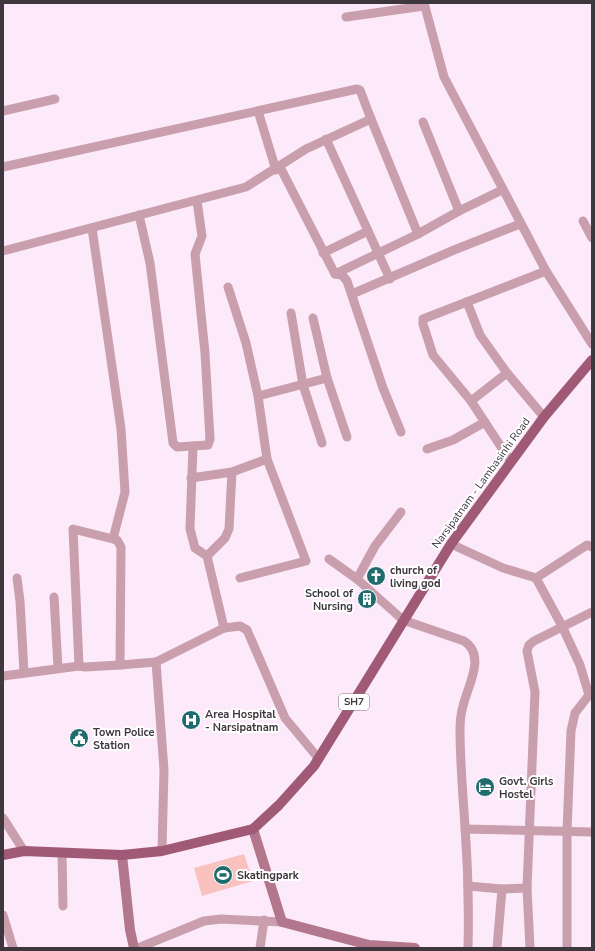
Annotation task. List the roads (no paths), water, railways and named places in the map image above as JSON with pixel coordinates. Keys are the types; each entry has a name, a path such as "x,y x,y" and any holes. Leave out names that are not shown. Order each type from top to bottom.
{"main road":[{"name":"Narsipatnam - Lambasinhi Road","path":"3,855 24,851 62,854 122,855 162,851 253,829 279,806 319,758 451,544 544,417 592,360"},
{"path":"253,829 282,922 369,946 415,948"},
{"path":"122,855 130,930 134,948"}],"street":[{"path":"346,17 424,4 444,77 502,190 546,271 592,344"},
{"path":"3,167 357,89 360,90 418,234"},
{"path":"3,111 55,99"},
{"path":"258,111 278,168 335,274 344,276 352,294 383,388 401,432"},
{"path":"3,251 246,187 326,139 371,119"},
{"path":"423,122 459,211"},
{"path":"326,139 390,279"},
{"path":"335,274 418,234 459,211 502,190"},
{"path":"139,215 150,263 173,443 177,447 208,445 210,439 205,353 195,254 202,236 197,201"},
{"path":"583,221 592,238"},
{"path":"352,294 390,279 454,250 520,224"},
{"path":"92,228 121,429 124,492 113,540"},
{"path":"323,253 368,231"},
{"path":"512,462 471,401 433,355 423,324 423,319 546,271"},
{"path":"228,287 246,343 258,396 267,459 306,561 240,578"},
{"path":"467,302 480,335 507,373 544,417"},
{"path":"291,313 303,385 322,443"},
{"path":"313,318 327,378 347,437"},
{"path":"471,401 507,373"},
{"path":"258,396 327,378"},
{"path":"427,449 453,440 485,422"},
{"path":"193,446 191,478 192,536 195,548 207,556 224,628"},
{"path":"191,478 232,472 267,459"},
{"path":"207,556 225,538 229,529 232,472"},
{"path":"357,579 375,546 401,512"},
{"path":"79,666 73,529 117,540 121,547 120,665"},
{"path":"451,544 503,568 536,578 562,626 580,664 590,695 575,713 570,731 567,831 567,948"},
{"path":"536,578 590,544"},
{"path":"329,559 357,579 404,620 464,641 470,645 474,671 463,704 460,721 460,755 468,886 468,948"},
{"path":"17,578 20,601 24,673"},
{"path":"54,597 58,668"},
{"path":"530,948 527,888 531,831 535,692 527,651 529,645 534,641 592,612"},
{"path":"3,676 58,668 66,669 79,666 85,667 156,662 224,628 240,626 247,630 285,718 319,758"},
{"path":"156,662 164,770 162,851"},
{"path":"3,818 24,851"},
{"path":"465,829 592,832"},
{"path":"62,854 63,906"},
{"path":"468,886 502,889 527,888"},
{"path":"497,948 502,889"},
{"path":"3,915 13,948"},
{"path":"138,948 204,921 221,919 282,922"},
{"path":"260,948 264,920"}],"place":[{"name":"church of living god","path":"376,576"},
{"name":"School of Nursing","path":"367,599"},
{"name":"Area Hospital - Narsipatnam","path":"191,720"},
{"name":"Town Police Station","path":"79,738"},
{"name":"Govt. Girls Hostel","path":"485,787"},
{"name":"Skatingpark","path":"223,875"}]}
